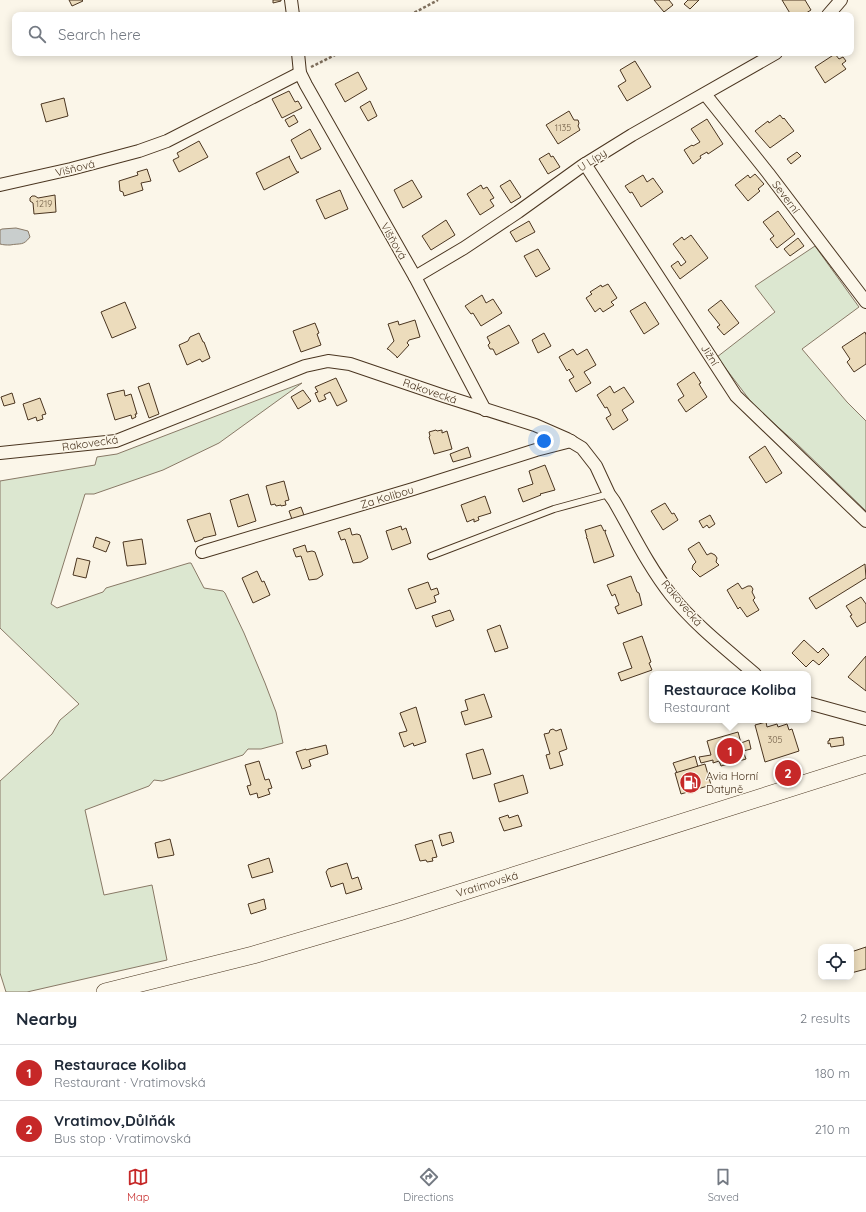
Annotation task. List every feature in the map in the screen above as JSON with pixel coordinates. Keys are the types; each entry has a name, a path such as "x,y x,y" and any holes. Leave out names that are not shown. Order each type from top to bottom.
{"main road":[{"name":"Vratimovská","path":"105,992 253,955 312,938 866,764"}],"street":[{"path":"291,0 293,12"},
{"path":"831,12 841,0"},
{"name":"Višňová","path":"298,56 300,73 306,85 415,278 485,410"},
{"name":"U Lípy","path":"415,278 464,248 586,164 632,135 771,56"},
{"name":"Višňová","path":"0,185 71,169 139,151 160,143 300,73"},
{"name":"Severní","path":"705,94 768,173 866,302"},
{"name":"Jižní","path":"586,164 736,396 866,521"},
{"name":"Rakovecká","path":"0,453 116,441 305,366 328,361 350,364 485,410 535,425 571,441 582,448 596,466 609,494 646,558 671,595 706,632 752,671"},
{"name":"Za Kolibou","path":"202,552 413,489 536,450 571,441"},
{"path":"811,704 866,719"}],"lane":[{"path":"431,556 554,509 609,494"}],"path":[{"path":"416,12 438,0"},
{"path":"300,73 333,56"}],"green space":[{"path":"815,246 859,307 802,349 847,402 866,421 866,511 795,442 755,407 717,357 775,312 755,286"},
{"path":"302,383 219,443 163,470 94,494 85,494 51,604 57,608 103,592 106,588 191,563 204,588 223,591 225,593 265,683 276,712 283,743 261,749 248,749 243,755 162,781 154,780 149,786 85,810 104,895 152,885 167,960 27,992 6,992 0,973 0,781 52,734 60,720 79,704 0,628 0,481 95,465 97,457 117,454"}],"shaded area":[{"path":"16,228 28,231 30,237 22,244 0,244 0,230"}],"building":[{"path":"69,0 82,0 83,1 72,6"},
{"path":"273,0 281,0 281,1 273,3"},
{"path":"654,0 669,0 673,5 664,12"},
{"path":"688,0 699,0 690,9 684,4"},
{"path":"782,0 805,0 811,10 808,12 789,12"},
{"path":"832,56 837,56 839,59 843,57 846,61 842,64 846,69 825,83 815,67"},
{"path":"635,61 651,87 627,101 618,86 626,81 620,70"},
{"path":"358,72 367,89 345,102 335,84"},
{"path":"289,91 295,102 298,101 302,108 282,118 272,99"},
{"path":"64,98 68,116 46,122 41,104"},
{"path":"370,101 377,116 368,121 360,107"},
{"path":"569,111 574,120 578,120 580,130 558,144 546,125"},
{"path":"294,115 298,122 289,127 285,120"},
{"path":"780,115 794,131 770,148 755,131 768,121 769,123"},
{"path":"707,119 723,144 708,154 707,152 700,156 701,158 693,164 684,150 700,142 691,129"},
{"path":"310,129 321,149 301,159 291,140"},
{"path":"199,141 208,157 179,172 173,160 179,157 177,153"},
{"path":"797,152 801,156 791,164 787,159"},
{"path":"549,153 551,157 553,156 560,167 548,174 539,159"},
{"path":"290,156 289,157 297,172 299,172 264,190 256,173"},
{"path":"147,169 151,181 141,183 143,190 124,196 123,192 120,191 119,181 138,175 137,172"},
{"path":"755,174 764,184 758,189 760,191 748,201 735,185 748,175 750,178"},
{"path":"643,175 647,182 653,178 663,192 641,207 632,192 630,193 625,186"},
{"path":"412,180 422,197 403,208 394,190"},
{"path":"510,180 521,197 511,203 500,186"},
{"path":"481,185 483,189 487,187 494,198 490,200 494,206 480,215 467,194"},
{"path":"340,190 348,209 325,219 316,200"},
{"path":"55,195 56,212 34,214 33,203 30,201 32,196 38,198"},
{"path":"778,211 795,234 777,248 770,239 774,236 763,222"},
{"path":"446,220 455,235 431,250 422,236"},
{"path":"529,221 535,232 516,242 510,232"},
{"path":"691,235 708,258 680,279 671,266 678,261 681,266 686,262 673,244 682,237 684,240"},
{"path":"798,238 804,246 790,256 784,249"},
{"path":"538,249 550,269 536,277 524,256"},
{"path":"608,284 617,298 611,302 614,305 603,312 600,308 595,312 586,298 592,294 590,292 601,285 602,287"},
{"path":"482,295 486,303 493,299 502,313 481,326 473,313 471,314 465,306"},
{"path":"721,300 739,323 724,335 717,327 720,325 708,310"},
{"path":"125,302 136,328 112,338 101,312"},
{"path":"645,302 659,324 644,334 630,311"},
{"path":"415,320 420,337 409,340 407,343 409,345 397,358 387,349 394,341 388,324 398,321 399,325"},
{"path":"315,323 319,333 317,334 321,345 301,352 293,331"},
{"path":"509,325 519,343 496,355 493,349 490,349 488,345 490,343 487,337"},
{"path":"865,332 866,364 854,372 847,362 850,359 842,347"},
{"path":"199,333 210,358 202,362 200,359 187,365 179,345 188,341 190,337"},
{"path":"544,333 551,346 538,353 532,340"},
{"path":"573,349 577,355 587,349 596,365 584,372 591,383 576,392 569,380 574,377 569,369 567,371 559,357"},
{"path":"694,372 707,397 686,412 678,400 684,396 677,384"},
{"path":"336,378 347,401 337,406 330,392 324,395 326,399 319,402 315,393 318,392 315,387"},
{"path":"149,383 159,414 149,418 138,387"},
{"path":"610,386 614,393 624,387 634,402 622,410 628,420 613,430 606,418 611,415 607,407 605,408 597,395"},
{"path":"124,390 125,396 131,394 137,414 135,414 136,417 132,419 131,415 115,420 107,394"},
{"path":"303,390 311,401 298,409 291,397"},
{"path":"12,393 15,403 4,406 1,397"},
{"path":"40,398 46,414 42,415 43,419 37,421 36,417 28,420 23,404"},
{"path":"442,430 442,433 447,431 452,449 434,454 429,432"},
{"path":"765,446 782,473 766,483 749,457"},
{"path":"468,447 471,457 453,462 450,454"},
{"path":"545,465 555,490 540,494 541,495 523,502 518,489 533,484 529,471"},
{"path":"284,481 289,500 285,501 286,505 271,505 266,486"},
{"path":"248,494 256,521 238,527 230,500"},
{"path":"485,496 491,513 478,517 479,520 474,522 474,519 467,522 461,505"},
{"path":"665,503 678,520 663,530 651,511"},
{"path":"301,507 305,518 293,522 289,511"},
{"path":"210,513 216,535 203,538 195,542 187,520"},
{"path":"710,515 715,524 709,528 707,525 703,528 699,521"},
{"path":"601,525 604,531 606,530 605,532 614,556 594,563 585,530"},
{"path":"401,526 402,530 406,528 411,543 392,550 386,531"},
{"path":"350,528 352,535 360,535 368,558 361,562 353,563 345,539 341,540 338,532"},
{"path":"96,537 110,542 106,552 93,547"},
{"path":"142,539 146,564 127,566 123,542"},
{"path":"699,542 707,555 711,553 715,555 717,558 716,562 719,565 700,577 692,569 696,562 688,549"},
{"path":"305,545 307,552 315,552 323,575 317,579 309,580 301,556 296,557 293,549"},
{"path":"77,558 90,561 86,578 73,575"},
{"path":"865,564 866,578 816,609 809,598"},
{"path":"257,571 262,582 264,581 270,595 253,603 242,578"},
{"path":"631,576 637,592 639,593 642,605 618,614 615,607 619,605 615,594 612,596 607,585"},
{"path":"428,582 431,590 437,588 439,594 434,596 436,602 416,609 408,589"},
{"path":"738,583 742,589 751,586 755,598 753,600 759,610 747,617 740,607 738,609 727,590"},
{"path":"861,597 866,604 866,622 857,627 846,606"},
{"path":"450,610 454,620 436,627 432,616"},
{"path":"500,625 508,648 495,652 487,630"},
{"path":"642,636 651,662 649,663 652,670 621,681 618,673 632,668 623,643"},
{"path":"804,640 818,653 823,648 829,655 819,665 813,660 806,667 792,653"},
{"path":"866,656 866,691 848,677"},
{"path":"484,694 492,717 465,725 461,712 468,710 465,700"},
{"path":"416,707 426,742 414,746 413,743 404,747 399,733 407,731 400,713"},
{"path":"766,723 767,727 777,724 778,727 787,724 789,730 792,729 799,751 765,762 755,725"},
{"path":"553,729 556,731 561,729 567,749 559,752 563,765 550,769 546,755 550,754 544,734 549,733 550,730"},
{"path":"738,732 741,743 749,740 751,749 743,751 746,759 721,766 719,761 713,763 713,760 701,763 699,757 711,755 707,741"},
{"path":"843,737 844,745 831,747 830,743 828,744 829,739"},
{"path":"326,745 328,754 309,760 311,766 302,769 296,752"},
{"path":"483,749 491,774 473,779 466,754"},
{"path":"695,756 698,767 677,773 673,763"},
{"path":"259,761 265,780 269,779 272,788 268,789 270,794 258,798 257,793 250,795 247,786 251,785 245,765"},
{"path":"705,764 711,785 681,794 675,773"},
{"path":"523,775 528,793 499,802 494,784"},
{"path":"508,815 509,818 518,815 522,826 504,831 499,818"},
{"path":"451,832 454,842 442,846 439,835"},
{"path":"170,839 174,855 158,858 155,843"},
{"path":"432,840 437,857 432,858 433,861 420,861 415,845"},
{"path":"269,858 273,872 252,878 248,865"},
{"path":"347,863 352,879 358,877 362,889 346,894 343,883 331,887 326,872 328,869"},
{"path":"264,899 266,909 251,914 248,904"},
{"path":"866,947 866,969 854,972 854,951"}],"place":[{"name":"Restaurace Koliba","path":"730,751"},
{"name":"Vratimov,Důlňák","path":"788,773"},
{"name":"Avia Horní Datyně","path":"690,782"}]}
